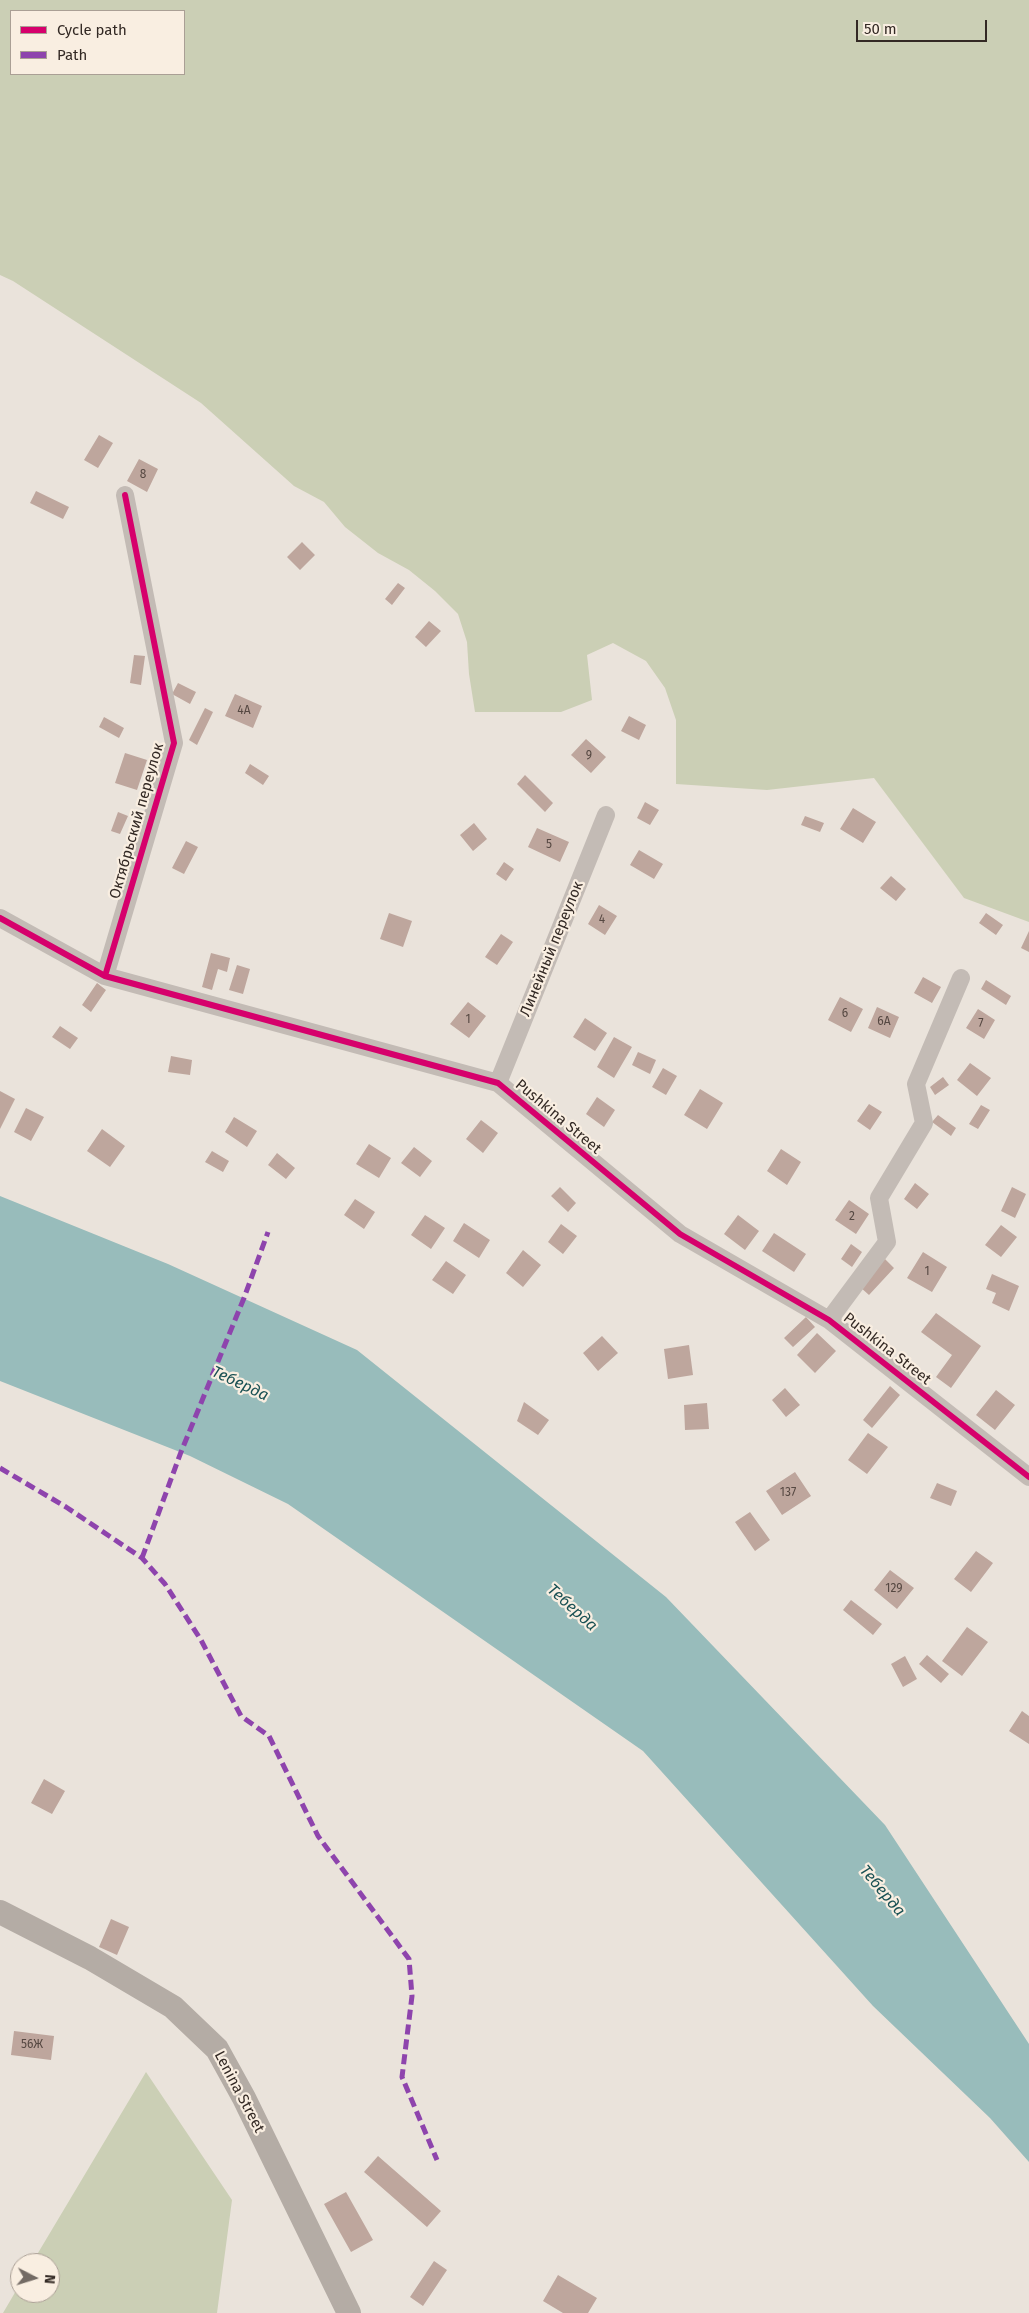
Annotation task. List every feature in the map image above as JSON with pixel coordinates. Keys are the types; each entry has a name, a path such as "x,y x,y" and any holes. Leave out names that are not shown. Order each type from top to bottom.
{"main road":[{"name":"Lenina Street","path":"0,1912 90,1958 173,2007 216,2049 244,2098 349,2313"}],"street":[{"name":"Октябрьский переулок","path":"106,976 174,743 125,495"},
{"name":"Линейный переулок","path":"498,1083 606,815"},
{"name":"Pushkina Street","path":"0,918 106,976 498,1083 680,1234 829,1320 1029,1477"},
{"path":"829,1320 887,1242 879,1198 924,1123 916,1084 961,978"}],"green space":[{"path":"0,0 1029,0 1029,922 964,898 874,778 767,790 676,784 676,720 665,688 646,661 613,643 587,655 592,700 561,712 475,712 469,674 467,642 458,614 435,591 409,570 378,553 345,527 324,502 294,486 201,403 13,281 0,275"},
{"path":"146,2072 232,2200 217,2313 3,2313 10,2301 10,2303 60,2303 60,2253 38,2253"}],"water":[{"name":"Теберда","path":"0,1196 168,1264 357,1350 666,1597 885,1825 1029,2044 1029,2162 990,2118 873,2006 643,1751 288,1504 190,1456 0,1381"}],"building":[{"path":"99,435 113,443 98,468 84,460"},
{"path":"139,459 158,469 147,492 127,481"},
{"path":"36,491 69,507 63,519 30,503"},
{"path":"302,542 315,555 300,570 287,557"},
{"path":"398,583 405,588 392,605 385,599"},
{"path":"429,621 441,631 426,647 415,637"},
{"path":"134,655 145,656 141,685 130,683"},
{"path":"178,683 196,692 190,704 172,694"},
{"path":"235,694 262,706 253,728 225,716"},
{"path":"205,708 213,712 197,745 189,740"},
{"path":"629,716 646,725 639,740 621,731"},
{"path":"104,717 124,728 119,738 99,727"},
{"path":"586,739 606,757 591,773 571,755"},
{"path":"125,753 147,760 137,790 115,783"},
{"path":"250,764 269,776 263,785 245,773"},
{"path":"525,775 553,803 545,812 517,784"},
{"path":"645,802 659,810 650,825 637,818"},
{"path":"853,808 876,822 863,843 840,829"},
{"path":"118,812 128,816 120,834 111,831"},
{"path":"805,816 824,823 820,832 801,825"},
{"path":"474,823 487,839 473,851 460,835"},
{"path":"537,828 569,842 560,862 528,847"},
{"path":"186,841 198,847 184,874 172,868"},
{"path":"639,850 663,864 654,879 630,865"},
{"path":"504,862 514,869 506,881 496,874"},
{"path":"891,876 906,889 896,901 880,888"},
{"path":"599,905 617,916 605,935 588,924"},
{"path":"389,913 412,921 403,947 380,939"},
{"path":"986,913 1003,925 996,935 979,923"},
{"path":"1029,931 1029,952 1021,948"},
{"path":"501,934 513,942 497,965 485,957"},
{"path":"211,953 230,958 227,972 218,969 212,990 202,987"},
{"path":"237,965 250,969 243,994 229,990"},
{"path":"923,977 941,987 932,1003 914,993"},
{"path":"986,980 1011,996 1006,1005 981,989"},
{"path":"97,983 106,990 91,1012 82,1005"},
{"path":"840,997 863,1009 851,1032 828,1020"},
{"path":"468,1002 486,1016 469,1038 450,1024"},
{"path":"877,1007 899,1017 890,1038 868,1028"},
{"path":"978,1009 995,1020 984,1039 966,1028"},
{"path":"585,1018 607,1033 595,1051 573,1037"},
{"path":"60,1026 78,1038 70,1049 52,1037"},
{"path":"614,1037 632,1047 614,1078 597,1067"},
{"path":"638,1052 656,1060 650,1074 632,1065"},
{"path":"171,1056 192,1060 190,1075 168,1072"},
{"path":"970,1063 991,1078 977,1096 957,1080"},
{"path":"663,1068 677,1076 666,1095 652,1087"},
{"path":"943,1077 949,1085 935,1095 930,1087"},
{"path":"700,1089 723,1103 707,1129 684,1115"},
{"path":"0,1091 15,1099 0,1129"},
{"path":"597,1097 615,1110 604,1127 586,1114"},
{"path":"869,1104 882,1112 870,1130 857,1121"},
{"path":"981,1105 990,1110 978,1129 969,1124"},
{"path":"26,1108 44,1117 31,1141 14,1132"},
{"path":"938,1115 956,1128 951,1136 932,1122"},
{"path":"234,1117 257,1131 247,1147 225,1132"},
{"path":"481,1120 498,1133 483,1153 466,1139"},
{"path":"102,1129 125,1146 110,1167 87,1151"},
{"path":"369,1144 391,1158 379,1178 356,1164"},
{"path":"414,1147 432,1161 420,1177 401,1163"},
{"path":"781,1149 801,1162 787,1185 767,1171"},
{"path":"212,1151 229,1161 223,1172 205,1162"},
{"path":"277,1153 295,1168 286,1179 268,1165"},
{"path":"915,1183 929,1194 917,1209 904,1199"},
{"path":"560,1187 576,1203 568,1212 551,1196"},
{"path":"1012,1187 1026,1194 1015,1218 1001,1211"},
{"path":"355,1199 375,1212 364,1229 344,1215"},
{"path":"849,1200 869,1214 856,1234 835,1220"},
{"path":"425,1215 445,1228 431,1249 411,1235"},
{"path":"738,1215 759,1231 745,1250 724,1234"},
{"path":"464,1223 490,1240 479,1258 453,1241"},
{"path":"561,1224 577,1236 563,1254 548,1242"},
{"path":"1001,1225 1017,1237 1001,1257 985,1245"},
{"path":"774,1233 806,1254 794,1272 762,1251"},
{"path":"851,1244 862,1252 852,1267 841,1259"},
{"path":"523,1250 541,1265 523,1287 506,1273"},
{"path":"923,1252 947,1267 932,1292 907,1278"},
{"path":"885,1259 894,1268 869,1295 860,1287"},
{"path":"446,1261 466,1275 453,1294 432,1280"},
{"path":"992,1274 1019,1286 1009,1311 992,1303 996,1293 986,1289"},
{"path":"936,1313 981,1346 951,1388 936,1377 952,1355 921,1332"},
{"path":"806,1317 815,1327 793,1347 784,1338"},
{"path":"817,1333 836,1351 815,1373 797,1355"},
{"path":"602,1336 618,1353 598,1371 583,1353"},
{"path":"689,1345 693,1375 668,1379 664,1349"},
{"path":"890,1386 900,1395 872,1428 863,1420"},
{"path":"785,1388 800,1405 786,1417 772,1400"},
{"path":"996,1390 1015,1405 995,1430 976,1415"},
{"path":"524,1402 549,1420 538,1435 517,1421"},
{"path":"707,1403 709,1429 685,1430 684,1405"},
{"path":"868,1433 888,1447 867,1474 848,1460"},
{"path":"795,1472 811,1496 782,1515 766,1491"},
{"path":"937,1483 957,1491 951,1506 930,1498"},
{"path":"750,1512 770,1540 755,1551 735,1522"},
{"path":"976,1551 993,1563 971,1592 954,1579"},
{"path":"890,1570 914,1588 897,1609 874,1590"},
{"path":"851,1600 882,1624 873,1635 843,1610"},
{"path":"967,1627 988,1642 962,1676 942,1661"},
{"path":"927,1655 949,1674 941,1683 919,1664"},
{"path":"905,1656 917,1679 903,1687 891,1664"},
{"path":"1022,1711 1029,1716 1029,1744 1009,1731"},
{"path":"44,1779 65,1791 52,1814 31,1803"},
{"path":"111,1919 129,1927 117,1955 99,1947"},
{"path":"14,2031 54,2036 51,2060 11,2055"},
{"path":"378,2156 441,2211 427,2227 364,2172"},
{"path":"346,2192 373,2240 351,2252 324,2204"},
{"path":"434,2261 447,2270 423,2306 410,2297"},
{"path":"558,2275 597,2298 588,2313 563,2313 543,2301"}],"marked path":[{"path":"142,1558 181,1452 244,1298 268,1232"},
{"path":"0,1468 66,1507 142,1558 165,1584 201,1640 241,1716 269,1736 318,1836 409,1959 412,1996 402,2077 437,2160"}],"cycle path":[{"path":"105,976 174,743 125,495"},
{"path":"0,918 105,976 498,1083 680,1234 829,1320 1029,1477"}]}
